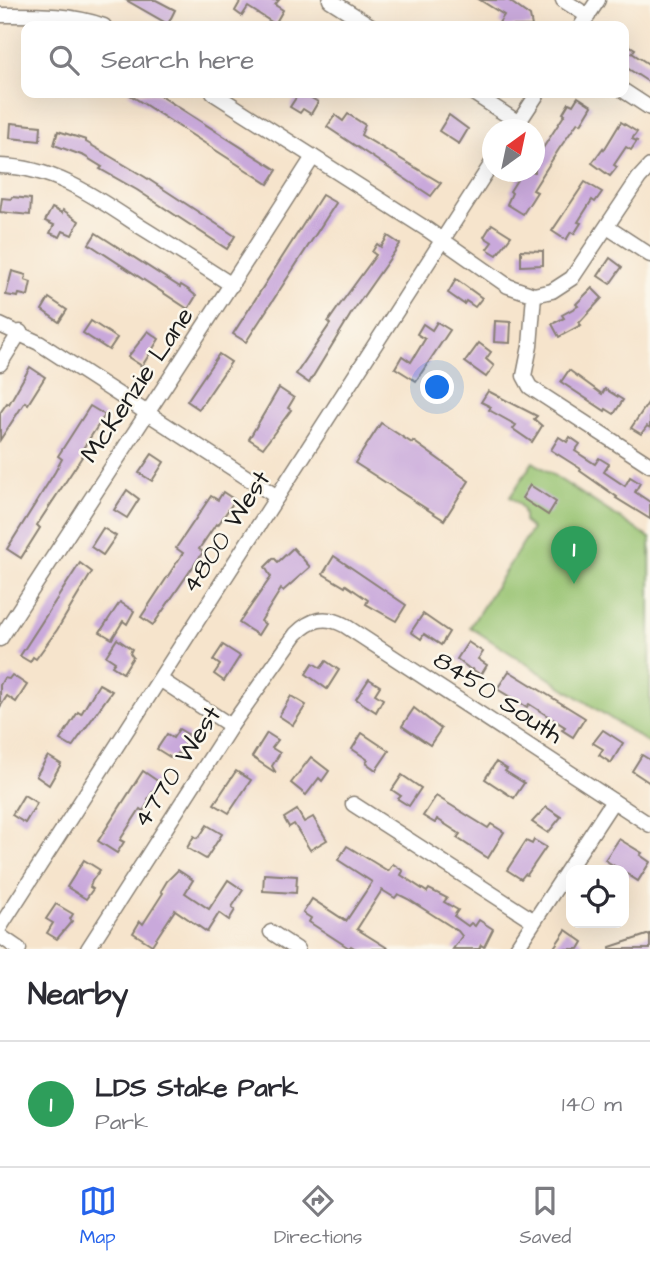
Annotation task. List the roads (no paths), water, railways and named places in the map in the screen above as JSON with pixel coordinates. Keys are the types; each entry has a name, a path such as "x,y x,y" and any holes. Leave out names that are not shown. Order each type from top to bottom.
{"street":[{"path":"330,0 346,4 365,21"},
{"path":"563,0 585,21 598,0"},
{"path":"0,15 66,17 89,21"},
{"path":"629,94 650,108"},
{"path":"222,98 508,286 534,295 552,291 572,278 639,178 650,166"},
{"path":"480,98 508,119"},
{"path":"521,119 535,98"},
{"name":"McKenzie Lane","path":"0,639 313,157"},
{"path":"0,166 59,177 88,192 232,285"},
{"name":"4800 West","path":"0,928 482,179"},
{"path":"607,227 650,255"},
{"path":"534,295 530,346 524,376 526,382 650,465"},
{"path":"0,325 20,332 277,497"},
{"path":"0,364 20,332"},
{"name":"4770 West","path":"88,949 231,726 296,634 305,625 316,620"},
{"name":"8450 South","path":"316,620 335,621 344,625 650,825"},
{"path":"160,680 231,726"},
{"path":"516,949 613,801"},
{"path":"353,804 534,921"},
{"path":"271,932 297,949"},
{"path":"0,936 19,949"}],"place":[{"name":"LDS Stake Park","path":"574,584"}]}
